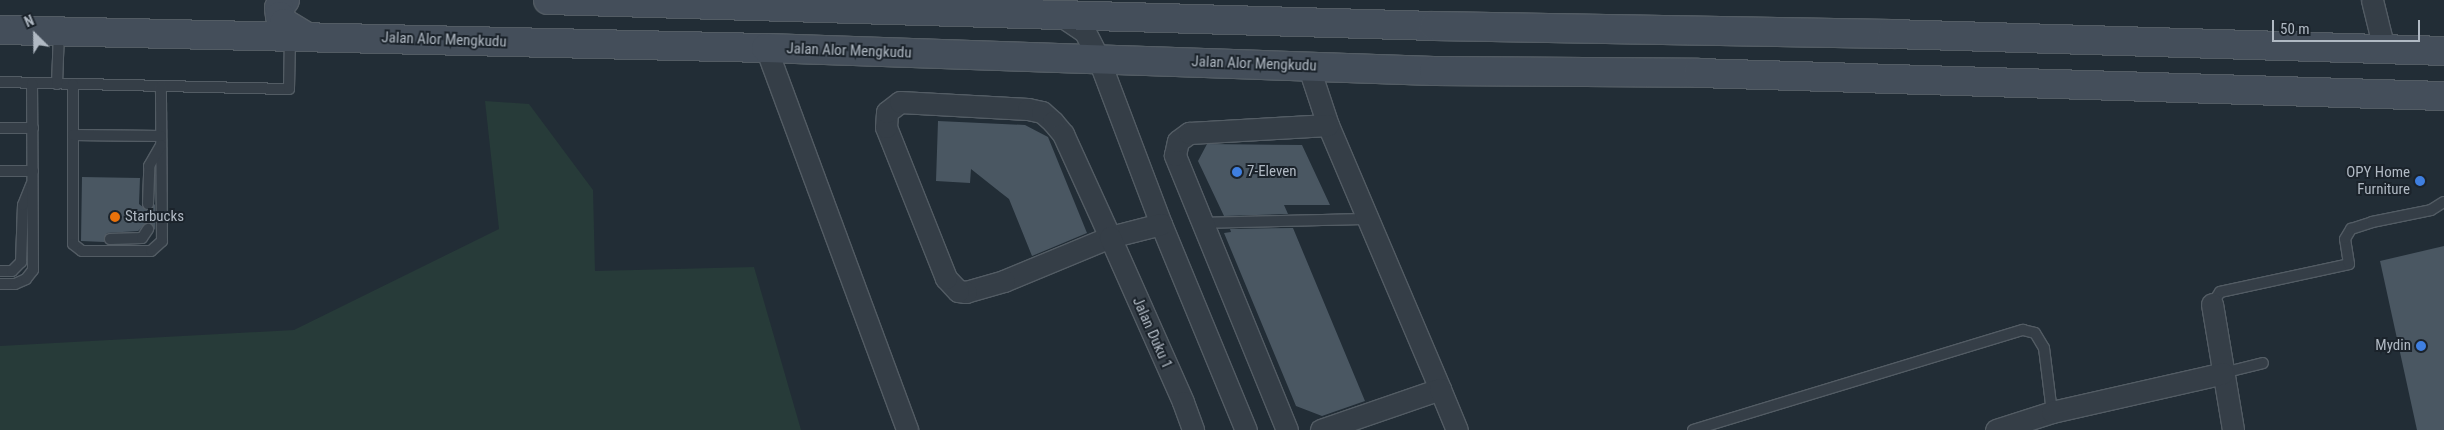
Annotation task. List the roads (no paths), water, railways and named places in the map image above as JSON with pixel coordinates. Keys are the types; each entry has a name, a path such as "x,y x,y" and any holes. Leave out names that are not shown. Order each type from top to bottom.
{"main road":[{"path":"285,0 280,8 280,16 298,36"},
{"path":"548,0 751,3 1060,15 2444,51"},
{"name":"Jalan Alor Mengkudu","path":"0,30 766,48 1099,60 1308,65 1434,71 1698,74 2444,96"}],"street":[{"path":"2372,0 2384,49"},
{"path":"1060,15 1085,32 1099,60 1161,224 1246,430"},
{"path":"766,48 907,430"},
{"path":"1308,65 1328,125 1457,430"},
{"name":"Jalan Duku 1","path":"1110,237 1004,281 966,292 958,291 946,278 886,127 887,112 900,102 1028,109 1042,112 1064,134 1110,237 1193,430"},
{"path":"1286,430 1175,155 1178,141 1189,133 1328,125"},
{"path":"1110,237 1161,224"},
{"path":"2212,304 2233,430"},
{"path":"1996,430 2032,425 2052,412 2223,373"},
{"path":"1320,430 1440,388"}],"lane":[{"path":"57,84 59,32"},
{"path":"0,82 289,89 298,36"},
{"path":"0,284 15,284 26,280 33,270 32,83"},
{"path":"73,84 73,244 77,250 151,251 162,241 161,86"},
{"path":"0,128 33,128"},
{"path":"73,135 161,140"},
{"path":"148,204 149,166 161,140"},
{"path":"0,171 33,176"},
{"path":"0,271 12,271 21,262 23,205 33,176"},
{"path":"73,176 82,185"},
{"path":"2212,304 2220,292 2349,264 2345,240 2351,229 2372,222 2431,210 2444,202"},
{"path":"1203,223 1369,219"},
{"path":"110,238 142,238 148,229"},
{"path":"1693,430 2022,330 2035,333 2044,348 2052,412"},
{"path":"2223,373 2263,363"}],"place":[{"name":"7-Eleven","path":"1237,172"},
{"name":"OPY Home Furniture","path":"2420,181"},
{"name":"Starbucks","path":"115,217"},
{"name":"Mydin","path":"2421,346"}]}
